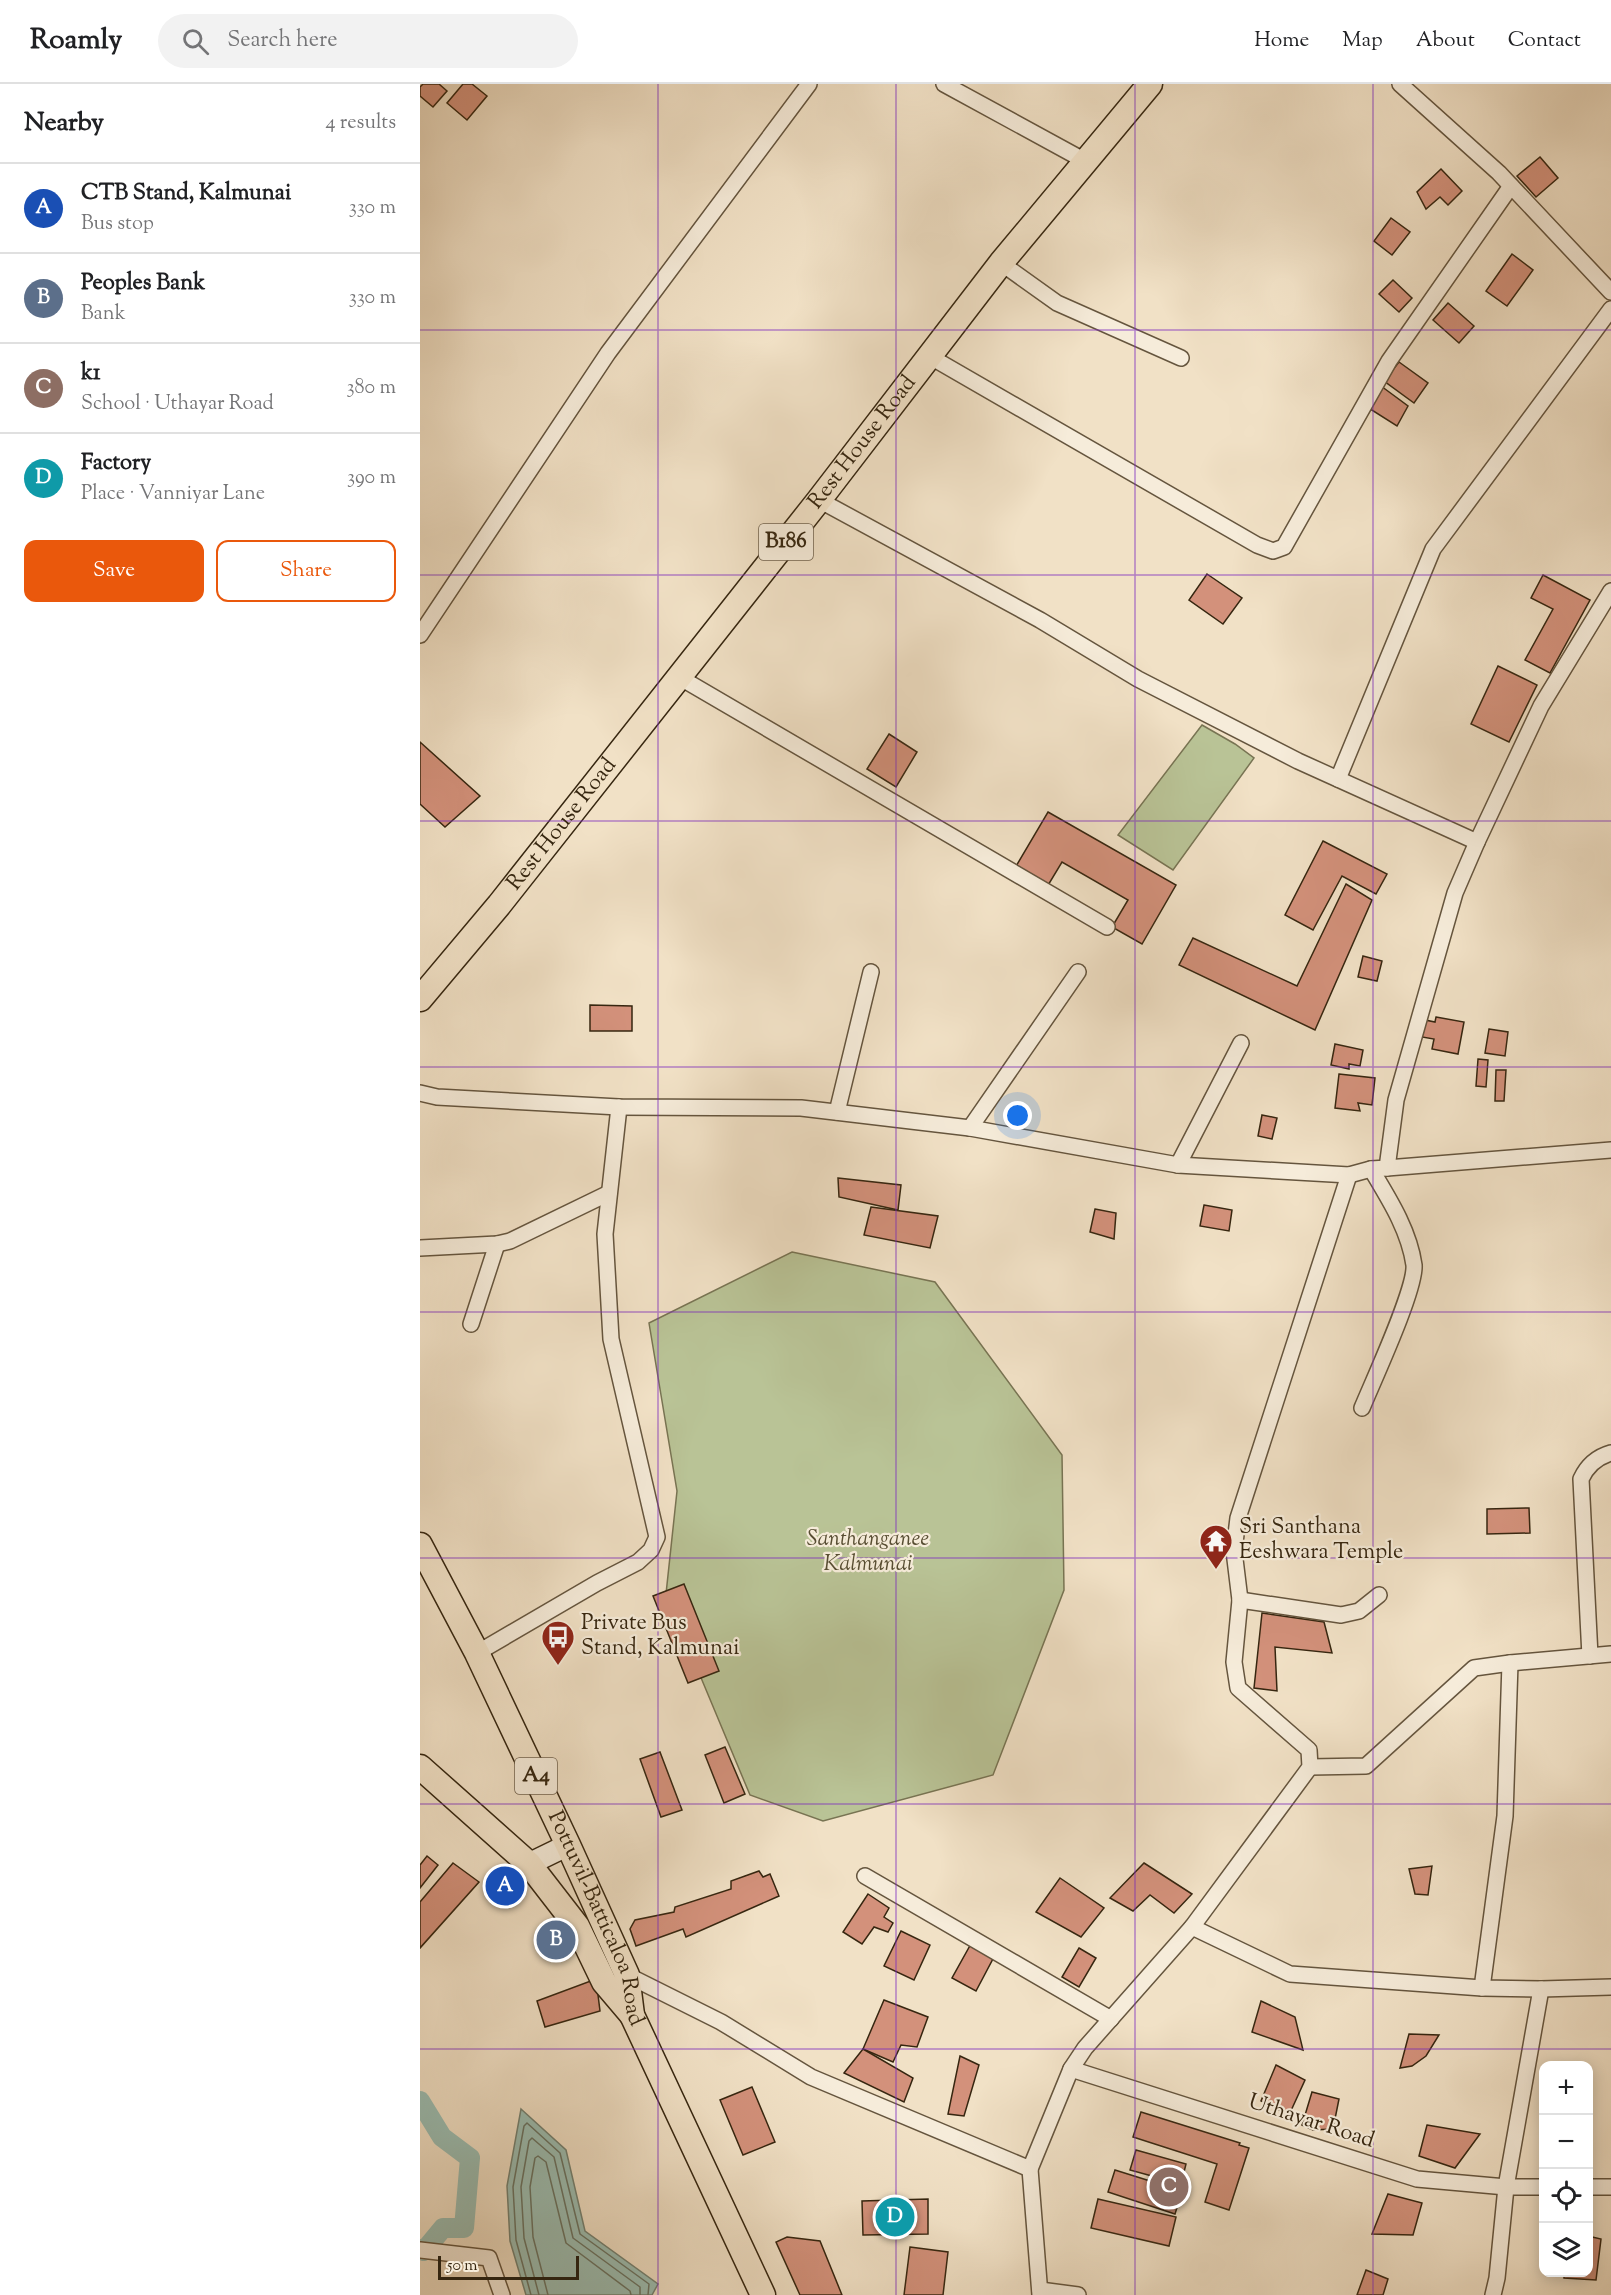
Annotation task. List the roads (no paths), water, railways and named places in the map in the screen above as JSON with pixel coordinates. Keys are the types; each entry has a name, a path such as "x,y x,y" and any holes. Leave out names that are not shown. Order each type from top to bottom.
{"main road":[{"name":"Rest House Road","path":"420,999 499,905 819,500 1001,263 1150,84"},
{"name":"Pottuvil-Batticaloa Road","path":"420,1545 477,1653 568,1845 627,1976 632,2015 763,2295"},
{"path":"420,1767 529,1864 577,1926 604,1982 632,2015"},
{"path":"529,1864 568,1845"}],"street":[{"path":"420,635 608,353 809,84"},
{"path":"944,84 1087,162"},
{"path":"1400,84 1511,186 1611,292"},
{"path":"928,356 1257,545 1273,551 1284,547 1389,361 1511,186"},
{"path":"1001,263 1057,303 1181,358"},
{"path":"1338,779 1433,549 1611,309"},
{"path":"819,500 1040,620 1138,679 1298,761 1477,842"},
{"path":"1387,1168 1396,1100 1455,893 1541,706 1611,591"},
{"path":"679,677 1107,927"},
{"path":"837,1112 871,972"},
{"path":"970,1128 1078,972"},
{"path":"1178,1165 1241,1043"},
{"path":"420,1094 619,1107 801,1108 970,1128 1178,1165 1349,1175 1371,1169 1611,1150"},
{"path":"477,1653 597,1582 638,1562 651,1550 657,1537 611,1339 605,1234 619,1107"},
{"path":"1362,1408 1406,1301 1414,1267 1401,1221 1371,1169"},
{"path":"1078,2295 1040,2293 1030,2169 1071,2069 1192,1927 1310,1767 1309,1750 1238,1688 1234,1662 1240,1600 1234,1551 1238,1518 1349,1175"},
{"path":"420,1248 497,1244 510,1241 609,1193"},
{"path":"471,1324 497,1244"},
{"path":"1590,1656 1581,1479 1586,1468 1603,1455 1611,1453"},
{"path":"1240,1600 1341,1615 1359,1611 1379,1595"},
{"path":"1310,1767 1366,1766 1474,1668 1510,1662 1611,1654"},
{"path":"1482,1988 1505,1816 1510,1662"},
{"path":"865,1876 1112,2019"},
{"path":"1192,1927 1290,1974 1482,1988 1611,1987"},
{"path":"627,1976 721,2022 811,2077 1030,2169"},
{"path":"1493,2295 1497,2278 1506,2187 1541,1989"},
{"name":"Uthayar Road","path":"1071,2069 1417,2179 1506,2187 1539,2187"},
{"path":"1593,2187 1611,2187"},
{"path":"420,2250 489,2258 502,2295"}],"water":[{"path":"521,2109 566,2150 585,2231 658,2284 652,2295 526,2295 510,2241 507,2186"}],"waterway":[{"path":"420,2101 442,2137 470,2158 464,2228 443,2228 424,2251 420,2249"}],"place":[{"name":"Sri Santhana Eeshwara Temple","path":"1216,1570"},
{"name":"Private Bus Stand, Kalmunai","path":"558,1666"},
{"name":"CTB Stand, Kalmunai","path":"505,1886"},
{"name":"Peoples Bank","path":"556,1940"},
{"name":"k1","path":"1169,2187"},
{"name":"Factory","path":"895,2217"}],"park label":[{"name":"Santhanganee Kalmunai","path":"868,1552"}]}
